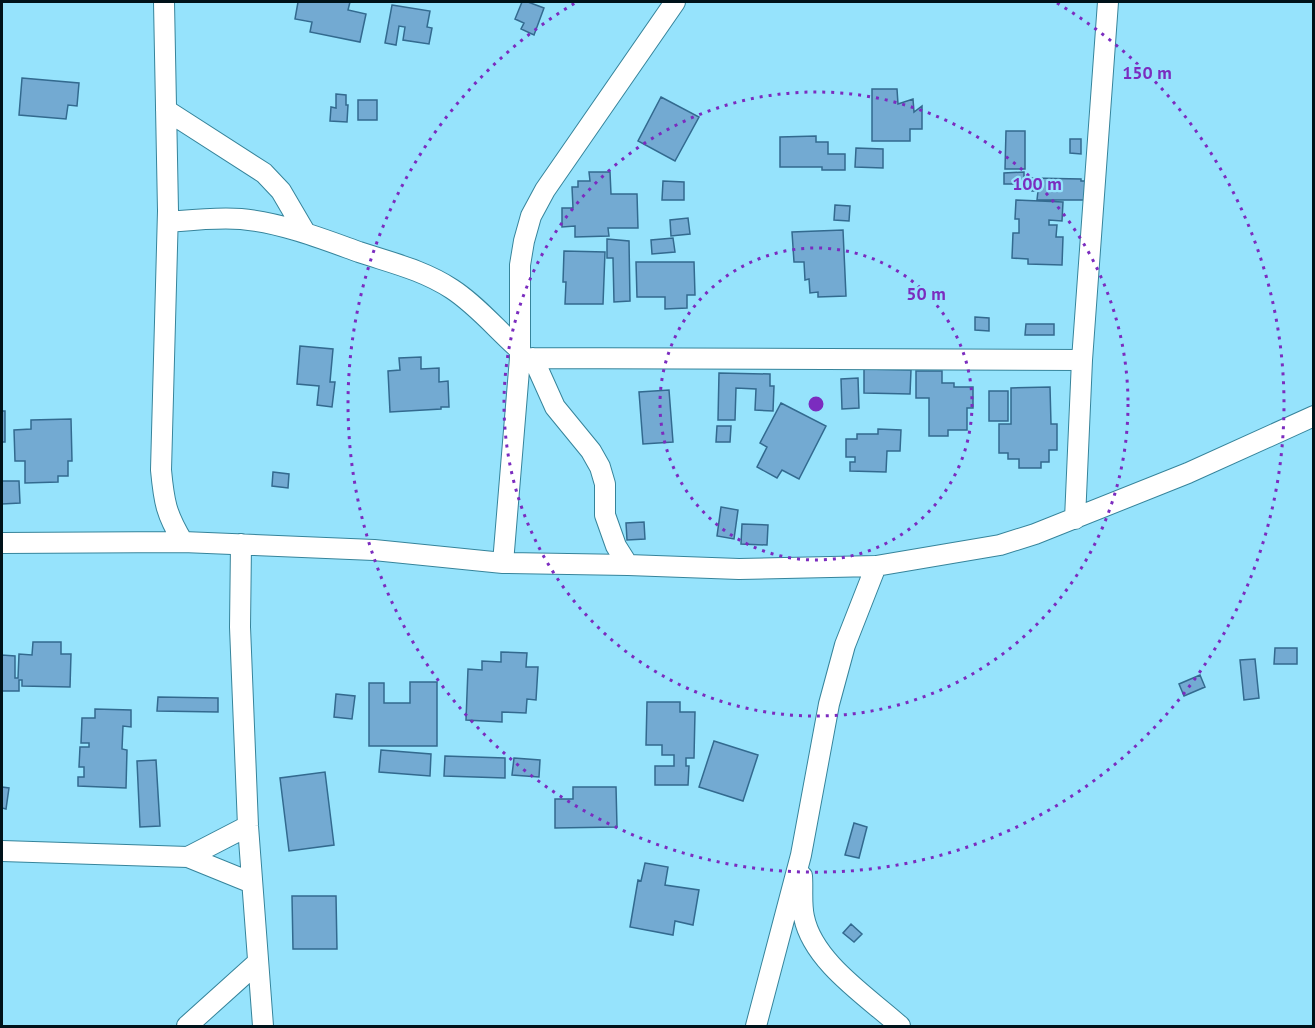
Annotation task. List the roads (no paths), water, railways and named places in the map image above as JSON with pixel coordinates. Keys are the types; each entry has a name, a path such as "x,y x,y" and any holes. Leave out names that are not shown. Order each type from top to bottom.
{"street":[{"path":"164,2 168,222 161,470 164,504 183,542"},
{"path":"503,564 524,355 520,266 531,216 545,190 675,2"},
{"path":"1075,519 1082,360 1108,2"},
{"path":"166,110 264,173 281,191 304,232"},
{"path":"168,222 240,219 304,232 432,276 454,291 483,313 524,355 555,407 591,451 600,467 605,484 607,521 616,546 628,564"},
{"path":"524,355 1082,360"},
{"path":"2,543 241,544 374,550 503,564 628,564 739,569 876,566 1000,545 1075,519 1188,473 1314,416"},
{"path":"241,544 240,627 248,826 256,963 263,1026"},
{"path":"756,1026 801,855 829,704 845,645 876,566"},
{"path":"188,857 248,826"},
{"path":"2,851 188,857 252,882"},
{"path":"801,855 804,917 813,943 830,965 900,1026"},
{"path":"187,1026 256,963"}]}
